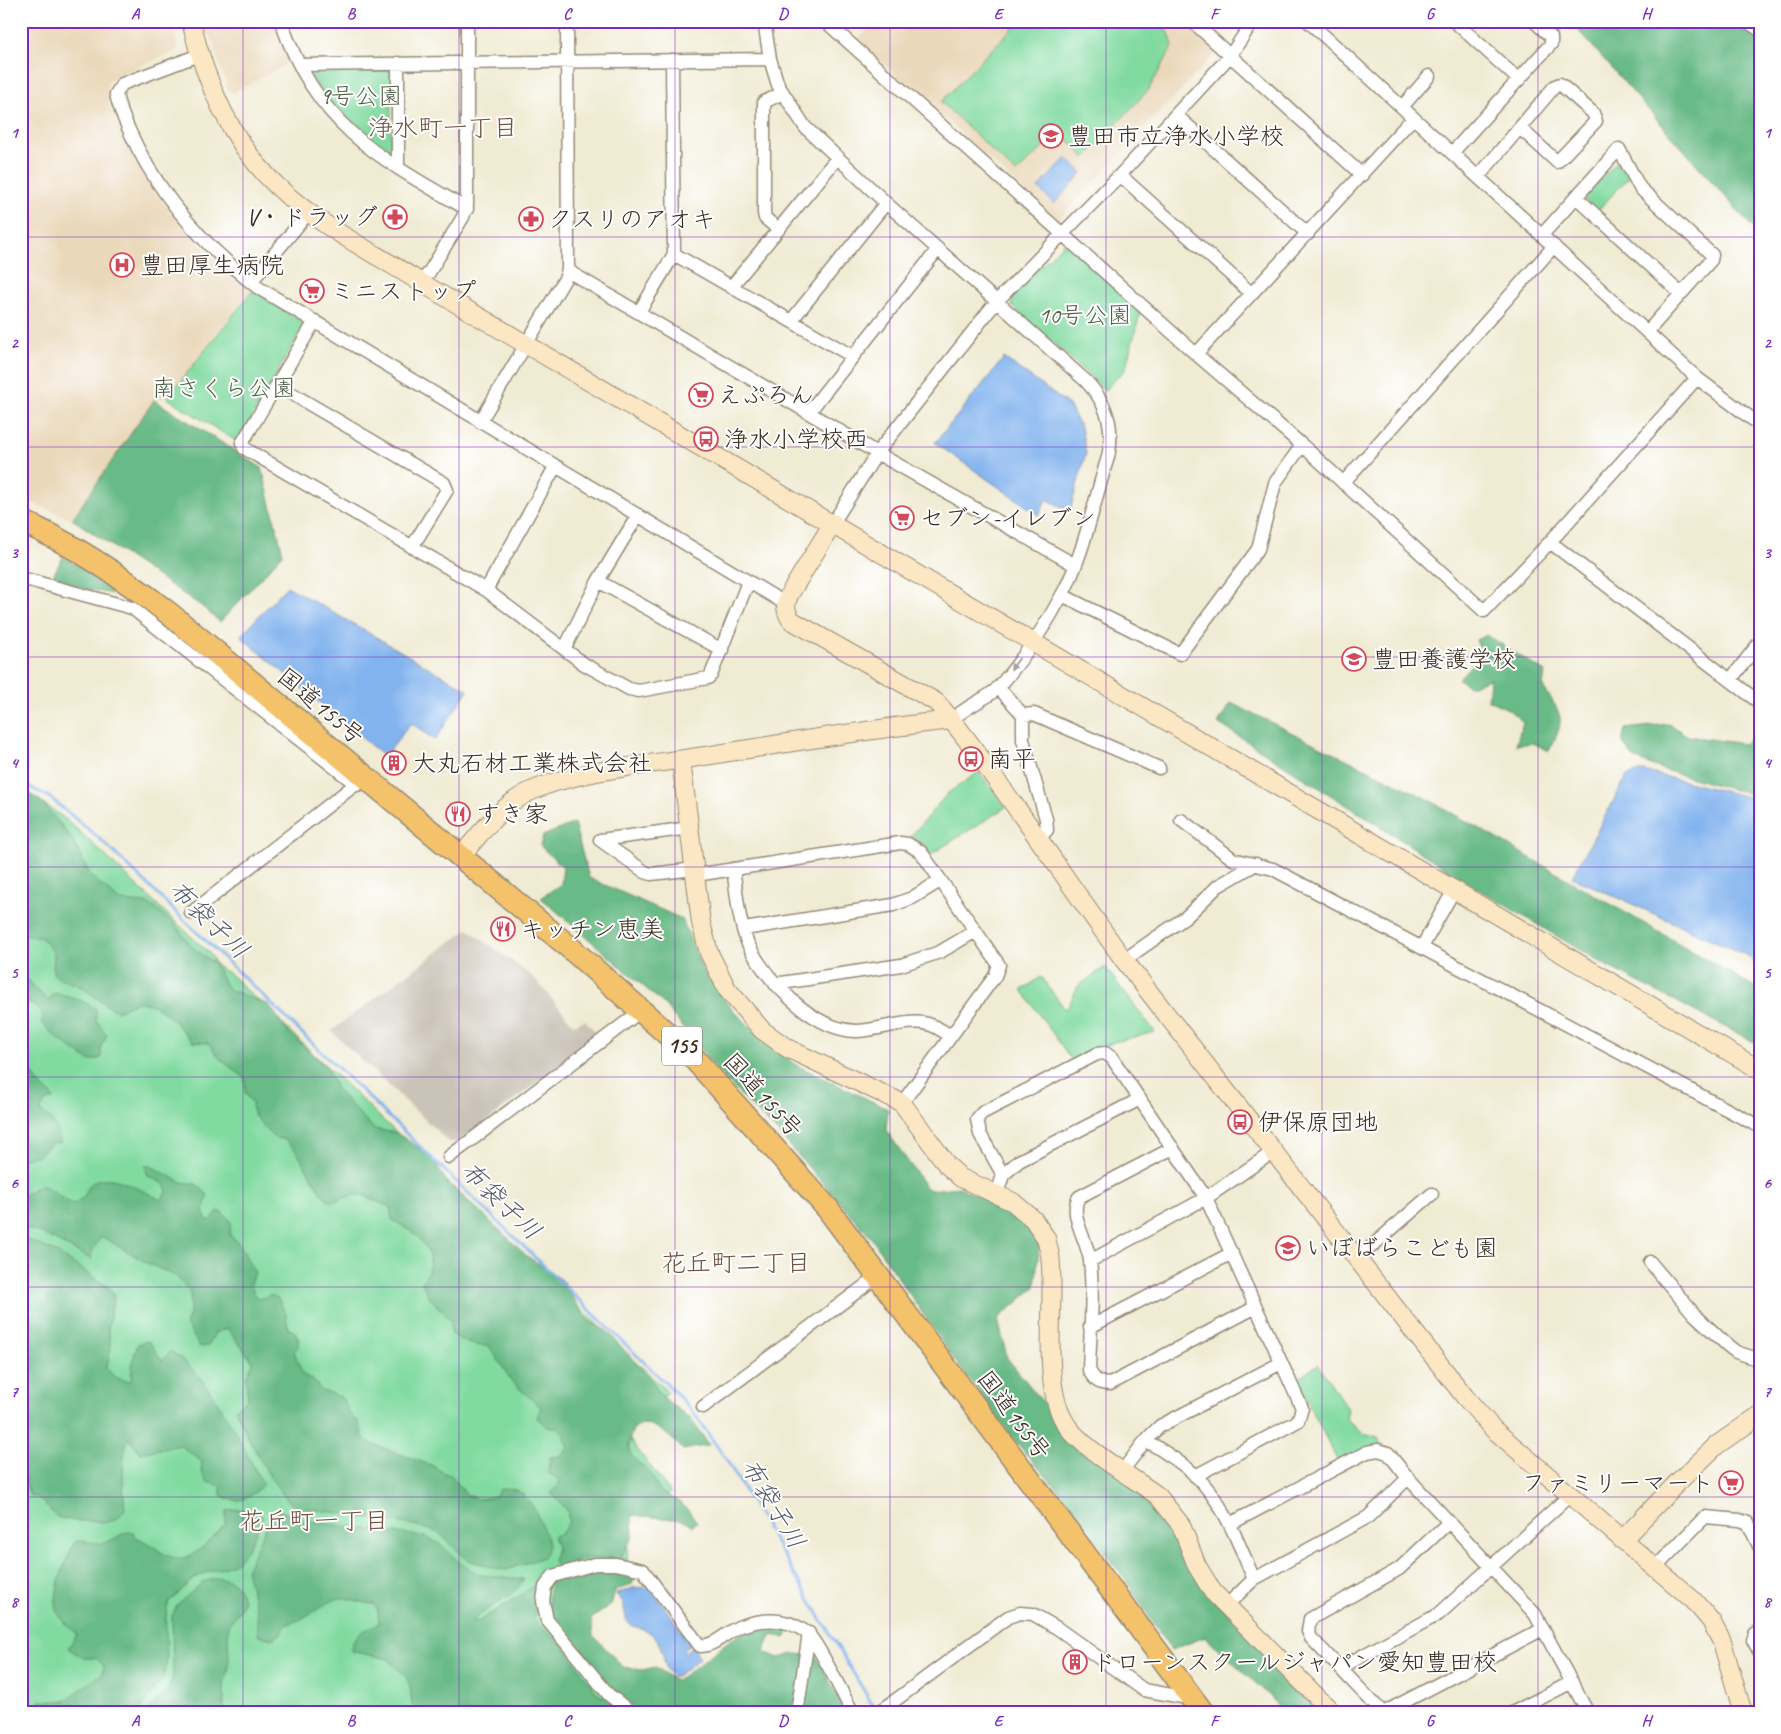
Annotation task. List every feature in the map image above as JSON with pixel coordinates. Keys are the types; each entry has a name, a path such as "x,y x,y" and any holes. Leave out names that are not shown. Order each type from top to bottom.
{"highway":[{"name":"国道155号","path":"21,520 60,540 140,590 361,781 460,857 568,946 691,1055 828,1209 1198,1706"}],"street":[{"path":"191,21 199,55 218,100 238,137 255,162 278,187 309,212 420,282 833,523 1760,1070"},
{"path":"281,21 300,65 332,115 367,148 466,209"},
{"path":"420,282 428,274 466,209 467,21"},
{"path":"480,422 566,277 568,269 567,21"},
{"path":"460,857 494,818 510,804 530,792 576,777 952,720 964,708 990,694 998,687 1033,642 1062,595 1075,565 1112,442 1110,420 1096,392 886,203 805,127 783,93 770,59 764,21"},
{"path":"825,21 1196,354 1302,445 1484,612 1550,542 1697,378"},
{"path":"1192,21 1362,175"},
{"path":"1252,21 1230,56 1120,175 996,302 877,453 833,523 786,604 786,612 790,620 936,702 952,720 1039,838 1074,891 1124,960 1465,1397 1493,1429 1569,1496 1693,1600 1711,1620 1722,1642 1743,1713"},
{"path":"1308,21 1697,378 1760,425"},
{"path":"1454,21 1519,80"},
{"path":"1452,153 1552,44 1551,37 1534,21"},
{"path":"1746,21 1760,30"},
{"path":"199,55 122,84 116,94 137,147 173,204 211,248 251,282 554,467 786,604"},
{"path":"300,65 770,59"},
{"path":"639,312 674,254 672,60"},
{"path":"398,63 398,168"},
{"path":"1402,107 1429,76"},
{"path":"1478,177 1555,86 1560,84 1593,114 1596,121 1557,162 1520,128"},
{"path":"778,229 765,218 764,213 764,102 783,93"},
{"path":"1176,115 1308,234"},
{"path":"1196,354 1414,118"},
{"path":"1542,235 1619,150 1640,188 1712,255 1712,260 1680,293 1648,331"},
{"path":"731,287 838,157"},
{"path":"1120,175 1252,294"},
{"path":"1576,197 1680,293"},
{"path":"791,321 886,203"},
{"path":"251,282 309,212"},
{"path":"1342,483 1554,246"},
{"path":"809,412 938,249"},
{"path":"674,254 852,356"},
{"path":"568,269 573,274 877,453 1075,565"},
{"path":"315,321 242,443 244,448 486,590 591,669 629,689 639,691 708,678 722,650 748,582"},
{"path":"277,385 444,483 447,490 412,547"},
{"path":"1062,595 1180,654 1258,549 1275,483 1302,445"},
{"path":"486,590 554,467"},
{"path":"565,648 598,581 638,515"},
{"path":"1550,542 1760,703"},
{"path":"21,578 132,608 361,781 191,913"},
{"path":"598,581 722,650"},
{"path":"1731,680 1760,642"},
{"path":"998,687 1023,715 1023,740 1046,819 1047,830 1039,838"},
{"path":"1023,715 1034,714 1159,768"},
{"path":"681,760 702,923 709,953 727,989 750,1018 768,1034 800,1056 902,1103 947,1164 965,1180 1013,1202 1033,1219 1046,1238 1052,1274 1052,1388 1058,1411 1064,1422 1080,1440 1158,1496 1184,1530 1197,1566 1206,1581 1227,1605 1333,1713"},
{"path":"1182,820 1233,859 1273,869 1422,946 1760,1127"},
{"path":"690,828 600,840 645,872 651,874 733,869 900,843 908,844 921,852 974,932 999,965 995,976 902,1103"},
{"path":"1124,960 1186,918 1218,886 1256,864"},
{"path":"733,869 748,943 775,984 814,1017 832,1026 862,1031 923,1023 951,1036"},
{"path":"744,929 893,905 912,898 940,881"},
{"path":"1422,946 1454,890"},
{"path":"775,984 900,965 940,952 974,932"},
{"path":"449,1157 642,1010"},
{"path":"1003,1175 980,1134 978,1119 982,1113 1097,1054 1105,1053 1112,1058 1206,1198 1302,1408 1298,1421 1196,1476"},
{"path":"997,1194 1003,1175 1019,1161 1140,1099"},
{"path":"1173,1148 1079,1198 1075,1210 1090,1261 1089,1370 1095,1380 1110,1384 1256,1307"},
{"path":"1090,1261 1206,1198 1273,1152"},
{"path":"1357,1259 1432,1194"},
{"path":"1090,1327 1232,1253"},
{"path":"1650,1262 1694,1314 1726,1345 1736,1352 1760,1360"},
{"path":"703,1407 878,1276"},
{"path":"1123,1470 1146,1440 1160,1426 1281,1362"},
{"path":"1622,1540 1677,1483 1718,1445 1760,1415"},
{"path":"1146,1440 1196,1476 1216,1501 1230,1524 1254,1579"},
{"path":"1230,1524 1367,1452 1378,1450 1388,1453 1408,1478 1529,1606 1588,1713"},
{"path":"1227,1605 1254,1579 1368,1517 1408,1478"},
{"path":"1340,1668 1427,1623 1439,1614 1569,1496"},
{"path":"1655,1568 1705,1517 1744,1520 1748,1522 1759,1546"},
{"path":"1449,1522 1399,1569 1310,1619 1308,1630 1311,1638 1383,1713 1543,1629"},
{"path":"632,1713 609,1695 547,1620 543,1601 545,1587 552,1576 596,1564 616,1564 643,1570 700,1646 707,1646 738,1627 755,1622 774,1619 789,1623 808,1633 853,1713"},
{"path":"882,1710 1008,1616 1020,1613 1033,1614 1057,1628 1144,1690 1198,1706"},
{"path":"1760,1631 1753,1636 1760,1653"},
{"path":"797,1713 808,1633"},
{"path":"1512,1713 1572,1682"}],"shaded area":[{"name":"豊田厚生病院","path":"21,21 173,21 178,50 115,76 107,83 110,108 155,193 195,240 250,290 169,396 154,400 71,518 21,499"},
{"path":"205,21 273,21 288,60 285,65 233,93 228,90"},
{"name":"豊田市立浄水小学校","path":"876,21 1183,21 1218,51 1057,221 858,40"},
{"path":"468,929 532,976 574,1025 585,1020 599,1036 458,1142 449,1142 331,1031"}],"green space":[{"path":"1019,21 1158,21 1169,33 1173,46 1149,89 1085,158 1060,132 1016,173 941,102"},
{"path":"1570,21 1760,21 1760,236"},
{"name":"9号公園","path":"387,67 391,72 391,146 387,153 344,119 327,100 311,76 316,68"},
{"path":"1621,158 1629,177 1597,211 1583,198"},
{"name":"10号公園","path":"1065,242 1141,310 1125,370 1105,390 1012,306 1011,296"},
{"name":"南さくら公園","path":"252,291 305,323 238,442 167,398"},
{"path":"154,400 262,468 283,554 220,622 200,605 72,519"},
{"path":"63,557 110,583 112,594 70,586 51,579"},
{"path":"1487,635 1545,672 1543,687 1555,705 1560,718 1558,732 1549,751 1533,743 1516,745 1523,722 1508,709 1488,700 1490,679 1469,686 1458,679 1482,654 1476,640"},
{"path":"1231,703 1424,797 1760,990 1760,1045 1607,966 1481,891 1218,723"},
{"path":"1669,724 1688,736 1744,744 1756,736 1760,737 1760,797 1661,769 1634,758 1622,742 1625,729"},
{"path":"979,772 1006,807 930,855 923,844 911,836 948,793"},
{"path":"21,788 67,820 210,954 217,966 231,975 668,1392 624,1432 671,1493 630,1516 627,1562 551,1573 625,1713 21,1713"},
{"path":"21,790 40,800 70,836 91,876 120,901 148,903 174,923 193,948 214,963 228,989 269,1005 288,1032 327,1068 336,1089 374,1129 397,1133 431,1156 448,1184 527,1256 562,1280 587,1320 607,1331 653,1382 658,1392 690,1418 709,1445 683,1450 662,1431 645,1424 638,1426 633,1431 629,1449 633,1457 647,1469 659,1490 679,1502 690,1513 697,1522 693,1526 682,1520 632,1515 633,1537 619,1560 587,1558 557,1568 553,1561 557,1548 553,1536 561,1534 569,1522 567,1510 551,1493 559,1485 559,1479 548,1473 550,1457 560,1456 568,1449 564,1434 559,1429 547,1427 537,1418 541,1407 513,1383 489,1346 468,1343 451,1333 451,1321 427,1294 422,1282 428,1272 430,1262 424,1245 410,1231 392,1220 390,1206 359,1195 331,1202 322,1194 296,1151 285,1140 273,1137 253,1114 252,1103 245,1093 245,1078 221,1060 208,1043 192,1042 169,1016 155,1006 139,1002 117,1011 82,988 64,981 53,973 54,953 42,938 21,935"},
{"path":"574,823 589,878 682,919 703,971 735,1012 768,1044 798,1066 888,1109 886,1130 928,1190 959,1187 1026,1218 1039,1247 1035,1287 998,1319 1007,1358 1059,1422 1153,1499 1176,1523 1200,1582 1325,1713 1284,1713 1270,1696 1205,1637 1171,1650 1126,1581 1070,1504 1016,1442 951,1355 872,1239 781,1136 719,1073 664,1004 541,898 561,884 563,867 540,846 543,836"},
{"path":"1105,967 1155,1032 1114,1042 1073,1062 1022,990 1041,977 1065,1009 1068,1007 1078,986"},
{"path":"27,979 48,1001 54,993 80,1000 96,1009 96,1020 107,1035 101,1046 101,1058 91,1061 71,1048 52,1034 41,1022 43,1017 41,1011 31,1003 23,1004 21,986"},
{"path":"21,1063 25,1063 42,1087 54,1098 45,1102 40,1111 57,1128 60,1143 52,1143 39,1155 21,1159"},
{"path":"145,1166 151,1166 181,1182 196,1184 208,1195 203,1212 207,1220 211,1220 218,1211 223,1213 231,1222 230,1235 242,1248 255,1272 251,1282 253,1291 257,1297 264,1298 271,1295 278,1298 286,1314 288,1329 294,1331 299,1340 299,1346 294,1351 303,1375 313,1380 322,1391 341,1397 353,1419 358,1421 363,1437 372,1444 433,1466 451,1475 467,1495 478,1499 495,1497 500,1489 510,1489 519,1492 533,1506 542,1526 549,1545 544,1557 506,1570 494,1568 468,1560 439,1533 414,1525 293,1506 267,1472 235,1409 248,1398 246,1378 253,1362 227,1328 215,1333 208,1346 200,1347 186,1324 190,1315 190,1291 175,1276 147,1263 101,1236 92,1252 91,1259 41,1233 27,1229 21,1224 21,1197 40,1185 45,1186 73,1204 83,1197 91,1184 98,1180 106,1179 126,1183 161,1200 167,1191 164,1184 148,1176"},
{"path":"21,1237 56,1252 111,1289 114,1296 108,1328 111,1350 106,1368 114,1376 131,1381 133,1359 138,1344 149,1341 162,1361 171,1351 186,1362 212,1393 234,1430 263,1484 259,1489 244,1499 233,1500 227,1498 221,1495 221,1486 207,1482 201,1472 202,1462 180,1445 140,1453 129,1437 126,1444 124,1462 125,1509 117,1519 105,1523 73,1521 57,1517 37,1497 30,1496 21,1469 21,1428 25,1425 21,1412"},
{"path":"1318,1364 1348,1409 1346,1419 1363,1433 1378,1437 1381,1445 1338,1462 1297,1380"},
{"path":"239,1509 252,1511 263,1517 254,1537 246,1551 237,1561 227,1567 199,1575 169,1601 166,1617 166,1666 162,1679 140,1713 34,1713 40,1701 65,1701 102,1674 104,1666 96,1658 83,1658 68,1648 77,1635 57,1611 56,1601 59,1580 75,1542 103,1543 125,1533 133,1532 136,1537 171,1557 187,1557 209,1542 226,1523 226,1511"},
{"path":"281,1511 301,1520 426,1537 440,1544 461,1564 480,1575 524,1579 507,1597 472,1622 479,1621 541,1582 533,1620 564,1647 598,1695 620,1702 628,1713 416,1713 412,1705 408,1681 389,1659 351,1651 357,1636 379,1623 378,1611 374,1604 346,1598 333,1600 301,1619 287,1624 281,1634 272,1639 258,1635 257,1613 246,1570 273,1512"},
{"path":"597,1568 611,1568 637,1574 632,1584 615,1591 611,1605 591,1619 593,1635 623,1667 642,1670 656,1667 675,1681 741,1634 755,1628 771,1626 789,1628 785,1638 772,1634 764,1652 779,1658 793,1654 816,1655 846,1713 636,1713 613,1692 551,1616 549,1601 552,1583 555,1579"},
{"path":"218,1578 235,1584 244,1600 240,1610 228,1625 229,1666 224,1685 224,1713 146,1713 167,1691 173,1678 172,1616 178,1604 203,1582"}],"water":[{"path":"1066,158 1082,173 1054,204 1038,188"},
{"path":"1004,358 1069,405 1081,428 1086,453 1070,511 1046,499 1039,515 935,443"},
{"path":"287,586 468,690 435,740 411,723 385,757 240,636"},
{"path":"1643,771 1760,800 1760,970 1748,956 1572,877 1627,776"},
{"path":"650,1587 691,1644 683,1650 685,1653 693,1646 700,1658 677,1676 672,1676 668,1671 661,1648 655,1637 647,1631 627,1623 623,1602 616,1594 633,1588"}],"waterway":[{"name":"布袋子川","path":"21,783 48,796 100,839 674,1391 692,1411 726,1459 876,1711"}],"place":[{"name":"豊田市立浄水小学校","path":"1051,136"},
{"name":"V・ドラッグ","path":"395,217"},
{"name":"クスリのアオキ","path":"531,219"},
{"name":"豊田厚生病院","path":"122,265"},
{"name":"ミニストップ","path":"312,291"},
{"name":"えぷろん","path":"701,395"},
{"name":"浄水小学校西","path":"706,439"},
{"name":"セブン-イレブン","path":"902,518"},
{"name":"豊田養護学校","path":"1354,659"},
{"name":"南平","path":"971,759"},
{"name":"大丸石材工業株式会社","path":"394,763"},
{"name":"すき家","path":"458,814"},
{"name":"キッチン恵美","path":"503,929"},
{"name":"伊保原団地","path":"1240,1122"},
{"name":"いぼばらこども園","path":"1288,1248"},
{"name":"ファミリーマート","path":"1731,1483"},
{"name":"ドローンスクールジャパン愛知豊田校","path":"1075,1662"}],"district":[{"name":"浄水町一丁目","path":"443,128"},
{"name":"花丘町二丁目","path":"736,1263"},
{"name":"花丘町一丁目","path":"314,1521"}]}
